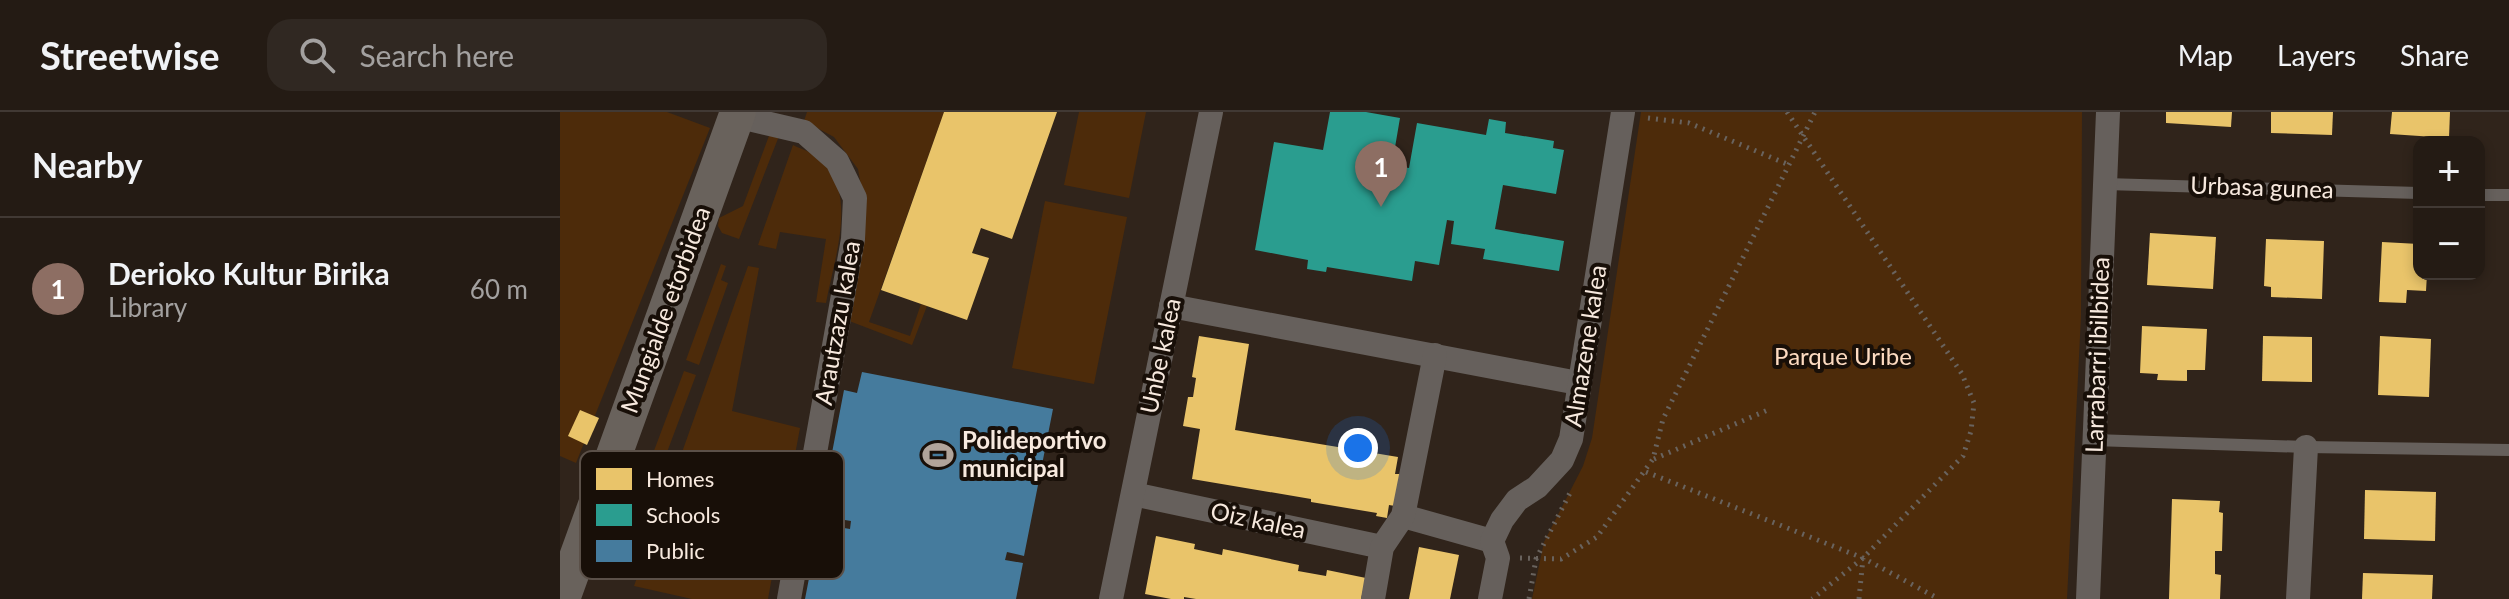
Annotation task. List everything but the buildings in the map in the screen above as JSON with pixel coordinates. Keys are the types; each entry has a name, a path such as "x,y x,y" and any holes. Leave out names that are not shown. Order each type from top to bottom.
{"street":[{"name":"Unbe kalea","path":"1111,599 1211,112"},
{"name":"Larrabarri ibilbidea","path":"2088,599 2108,112"},
{"name":"Almazene kalea","path":"1490,599 1495,549 1502,520 1517,500 1537,487 1562,460 1571,439 1623,113"},
{"name":"Mungialde etorbidea","path":"615,451 737,114"},
{"name":"Arautzazu kalea","path":"737,114 804,132 837,161 855,198 853,239 815,451"},
{"path":"1171,306 1578,383"},
{"path":"1373,599 1382,547 1403,516 1435,355"},
{"path":"2298,599 2306,447"},
{"name":"Oiz kalea","path":"1133,494 1382,547"},
{"path":"1403,516 1495,549"},
{"name":"Mungialde etorbidea","path":"562,599 580,549"},
{"name":"Arautzazu kalea","path":"789,599 793,579"}],"lane":[{"name":"Urbasa gunea","path":"2105,184 2413,193"},
{"path":"2485,195 2509,195"},
{"path":"2094,440 2509,450"}],"path":[{"path":"1787,112 1962,374 1974,403 1971,431 1963,456 1863,558 1812,599"},
{"path":"1495,549 1561,559 1597,537 1646,472 1653,459 1663,419 1815,112"},
{"path":"1623,113 1689,123 1787,164"},
{"path":"1653,459 1770,409"},
{"path":"1646,472 1863,558 1939,599"},
{"path":"1859,599 1863,558"}],"green space":[{"path":"560,112 667,112 710,128 576,463 560,456"},
{"path":"807,112 944,112 869,322 910,336 921,304 927,306 912,345 844,319 865,208 858,169 834,137 804,121"},
{"path":"1079,112 1146,112 1129,198 1064,185"},
{"name":"Parque Uribe","path":"1641,112 2082,112 2081,316 2067,599 1532,599 1544,542 1583,466 1592,438"},
{"path":"770,133 779,136 739,239 722,233 718,226 719,218 743,206"},
{"path":"793,145 826,163 840,195 840,231 826,303 816,302 826,239 780,232 776,249 758,245"},
{"path":"1045,201 1127,217 1094,384 1012,368"},
{"path":"721,264 726,266 721,280 728,283 699,365 686,360"},
{"path":"748,266 759,268 732,411 800,428 796,451 682,451"},
{"path":"684,371 696,375 667,451 654,451"},
{"path":"636,579 772,579 768,599 692,599 634,586"}],"place":[{"name":"Derioko Kultur Birika","path":"1381,207"},
{"name":"Polideportivo municipal","path":"938,455"}]}
